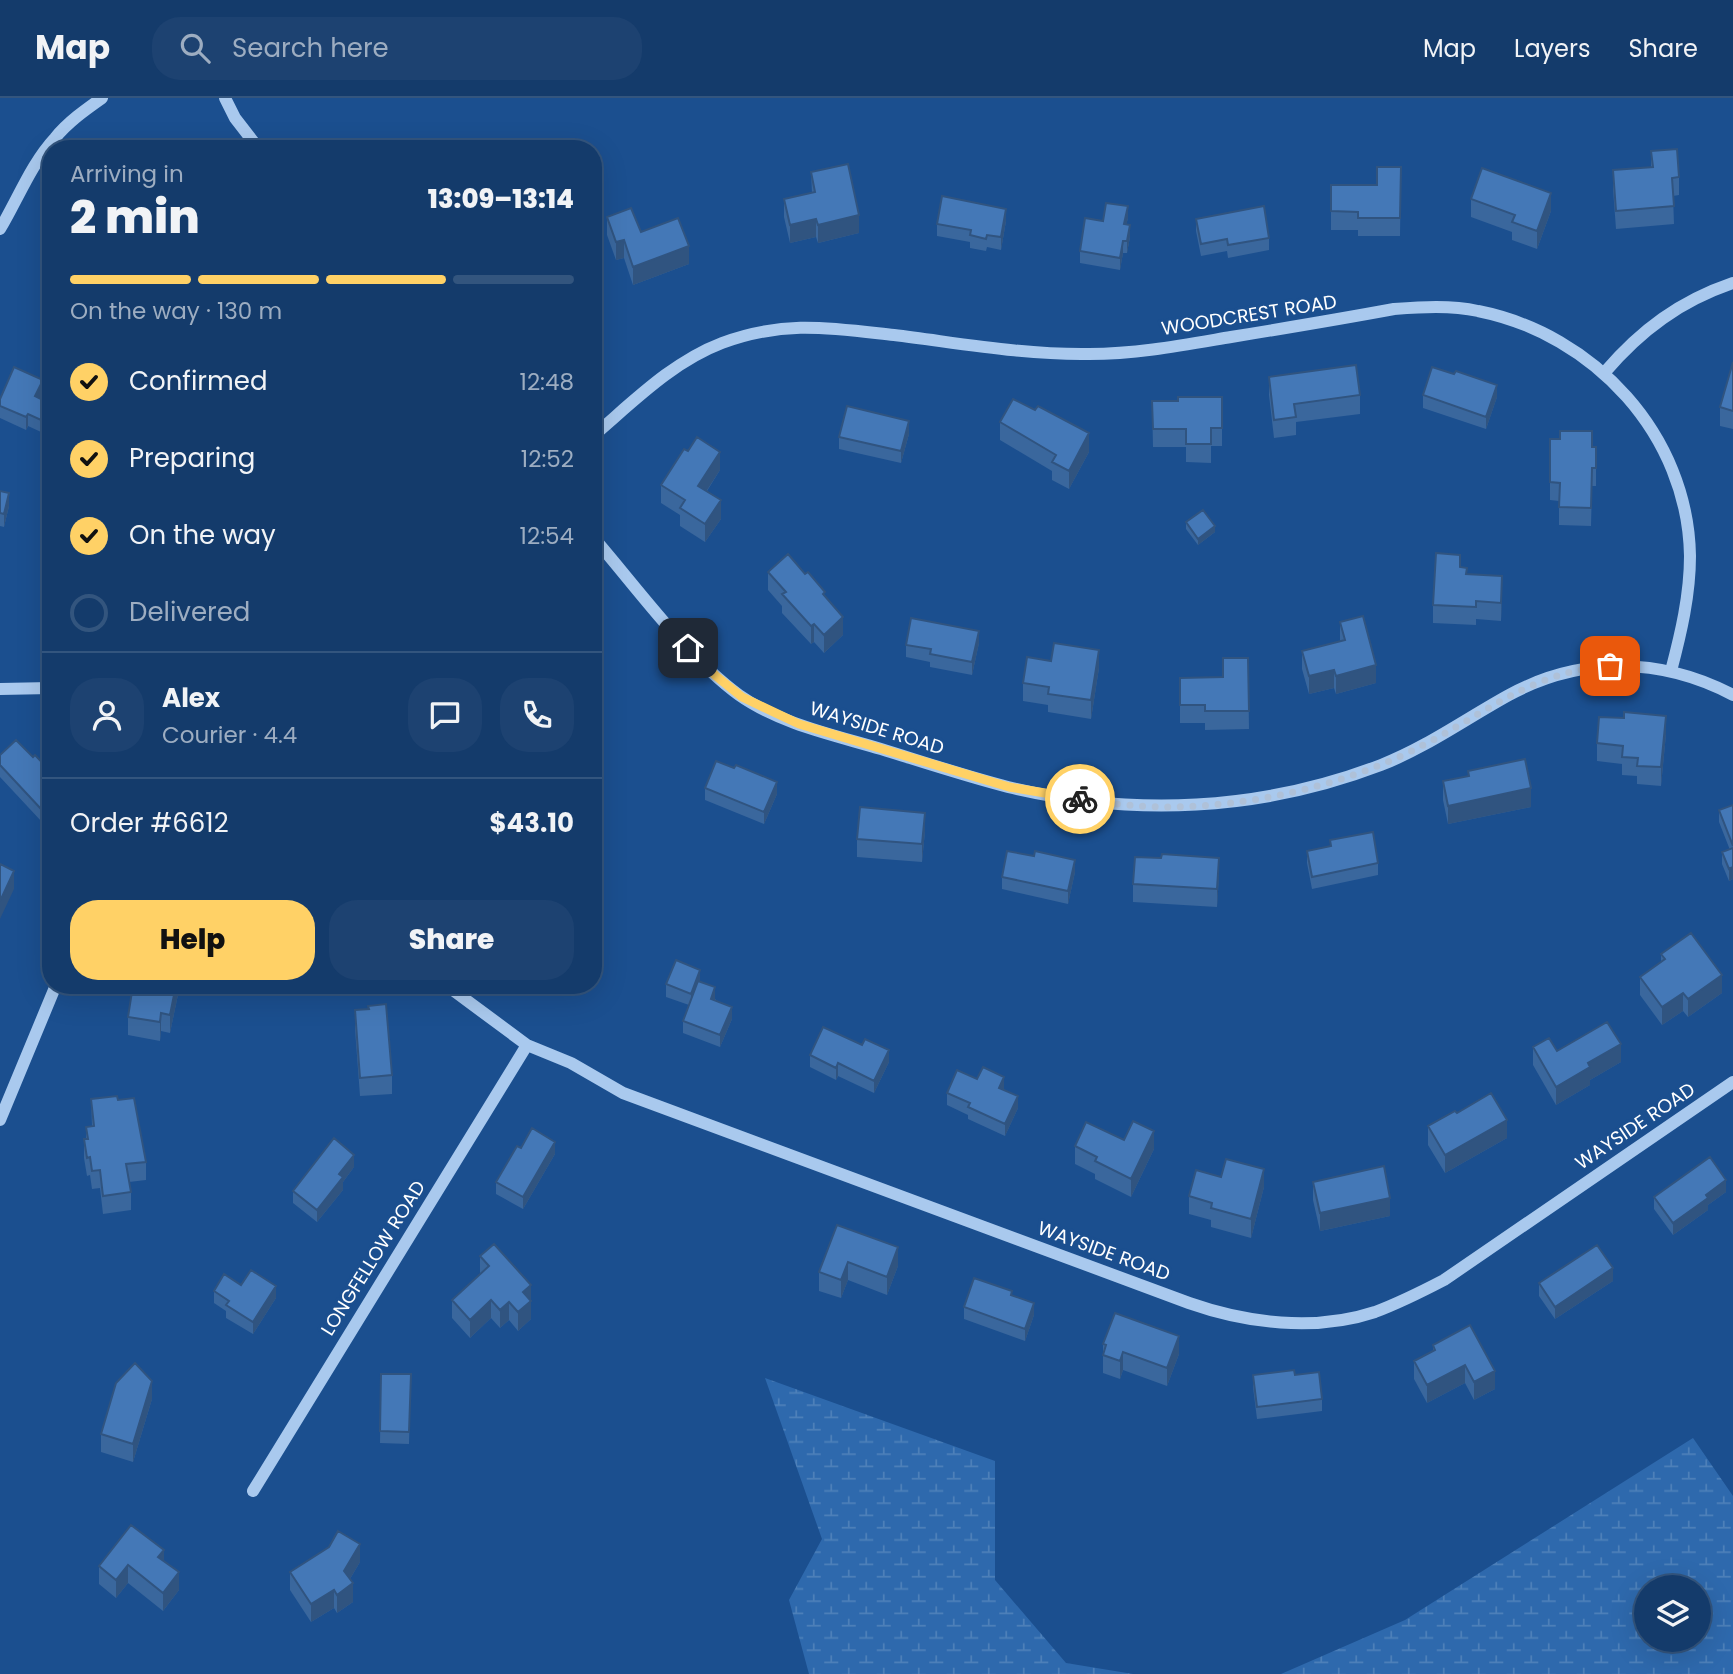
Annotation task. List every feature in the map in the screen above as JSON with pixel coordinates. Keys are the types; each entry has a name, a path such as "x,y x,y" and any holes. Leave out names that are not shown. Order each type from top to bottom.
{"street":[{"path":"52,140 78,115 102,98"},
{"path":"225,98 235,118 252,140"},
{"path":"0,229 42,156"},
{"path":"1605,372 1625,349 1669,312 1692,299 1733,283"},
{"name":"WOODCREST ROAD","path":"602,428 654,384 699,355 743,336 790,326 836,328 1057,354 1113,354 1168,348 1394,309 1440,307 1476,310 1529,327 1579,352 1605,372 1655,436 1677,483 1684,507 1690,556 1684,617 1671,671"},
{"name":"WAYSIDE ROAD","path":"602,548 688,648 716,676 742,697 770,712 799,724 997,784 1091,801 1162,807 1210,805 1299,790 1384,764 1430,742 1517,691 1564,672 1594,667 1625,665 1671,671 1714,685 1733,695"},
{"path":"0,689 42,688"},
{"path":"0,1120 52,994"},
{"name":"WAYSIDE ROAD","path":"458,994 527,1045 571,1063 623,1093 1200,1307 1223,1315 1260,1322 1335,1320 1372,1313 1409,1299 1444,1280 1733,1082"},
{"name":"LONGFELLOW ROAD","path":"253,1491 527,1045"}],"green space":[{"path":"765,1378 995,1461 995,1580 1066,1663 1133,1674 809,1674 789,1600 822,1539"},
{"path":"1693,1438 1733,1496 1733,1674 1281,1674 1405,1620"}],"building":[{"path":"1677,149 1679,177 1672,178 1674,206 1616,211 1613,170 1653,167 1651,151"},
{"path":"848,164 859,215 818,225 816,219 790,225 784,199 815,192 811,172"},
{"path":"1377,167 1401,167 1400,218 1358,218 1358,212 1331,211 1331,185 1377,185"},
{"path":"1482,168 1551,193 1537,231 1512,222 1515,215 1471,199"},
{"path":"942,196 1006,209 1001,237 987,235 986,239 970,235 971,230 937,224"},
{"path":"1106,203 1128,206 1124,224 1130,225 1120,258 1080,251 1085,218 1103,221"},
{"path":"1264,206 1269,238 1228,245 1227,239 1201,244 1196,219"},
{"path":"631,208 641,232 678,218 689,246 633,267 624,240 616,242 607,217"},
{"path":"1733,362 1733,411 1720,407"},
{"path":"1356,365 1360,395 1294,404 1296,417 1274,420 1269,377"},
{"path":"14,367 42,380 35,396 42,400 41,420 0,406 0,399"},
{"path":"1432,367 1454,374 1456,371 1497,385 1486,417 1423,395"},
{"path":"1178,397 1222,397 1222,428 1211,428 1211,444 1186,444 1186,429 1153,429 1152,401 1178,401"},
{"path":"1013,399 1035,410 1038,406 1089,433 1069,471 1052,462 1056,455 1000,422"},
{"path":"847,406 909,421 901,451 839,437"},
{"path":"1560,431 1592,431 1592,447 1596,447 1596,468 1592,468 1591,508 1559,507 1560,483 1550,482 1550,439 1560,439"},
{"path":"697,437 720,452 698,486 721,500 705,524 680,508 685,500 661,485 684,449 688,451"},
{"path":"0,491 9,493 4,514 0,513"},
{"path":"1203,510 1215,526 1198,539 1186,522"},
{"path":"1436,553 1460,555 1460,567 1467,568 1466,574 1502,576 1501,603 1476,601 1476,607 1433,605"},
{"path":"788,554 805,574 808,572 843,617 824,635 814,624 811,626 782,594 786,592 768,572"},
{"path":"1363,616 1376,665 1336,676 1334,670 1309,676 1302,651 1345,640 1340,622"},
{"path":"911,618 979,631 972,662 930,654 931,649 906,645"},
{"path":"1054,643 1099,650 1091,700 1048,694 1049,687 1023,683 1027,657 1051,661"},
{"path":"1223,658 1248,658 1249,711 1205,711 1205,705 1180,705 1180,678 1223,677"},
{"path":"1624,712 1666,716 1661,767 1637,766 1638,758 1622,757 1623,746 1597,743 1599,717 1624,718"},
{"path":"16,740 42,762 42,810 0,765 0,755"},
{"path":"1525,759 1531,788 1448,806 1443,781 1469,776 1468,771"},
{"path":"716,761 734,768 736,765 777,782 764,812 705,788"},
{"path":"1733,805 1733,846 1719,810"},
{"path":"860,807 925,813 922,844 857,839"},
{"path":"1373,832 1378,863 1312,877 1307,851 1331,846 1330,840"},
{"path":"1733,848 1733,867 1729,869 1722,852"},
{"path":"1007,851 1034,856 1035,851 1075,860 1068,891 1002,877"},
{"path":"1162,854 1219,858 1217,889 1133,884 1135,857 1161,858"},
{"path":"0,864 14,871 0,901"},
{"path":"1691,933 1722,975 1688,999 1683,993 1662,1007 1640,977 1665,959 1661,954"},
{"path":"676,960 700,970 691,994 666,984"},
{"path":"698,981 715,987 711,999 732,1007 720,1035 683,1021"},
{"path":"132,994 174,994 170,1015 161,1013 160,1022 128,1017"},
{"path":"386,1004 392,1075 360,1078 355,1010"},
{"path":"1607,1022 1621,1044 1588,1063 1590,1067 1556,1087 1533,1047 1549,1038 1557,1051"},
{"path":"823,1027 862,1045 865,1039 889,1050 874,1081 838,1063 836,1068 810,1055"},
{"path":"983,1067 1004,1077 999,1088 1018,1096 1005,1124 968,1107 970,1103 947,1093 957,1070 977,1079"},
{"path":"1491,1093 1507,1120 1445,1155 1428,1126"},
{"path":"117,1096 118,1100 134,1098 146,1162 126,1164 131,1192 103,1196 100,1170 92,1171 84,1139 88,1139 86,1127 94,1126 91,1099"},
{"path":"1133,1121 1154,1131 1131,1179 1095,1161 1097,1157 1075,1146 1086,1122 1124,1140"},
{"path":"532,1128 555,1142 523,1197 496,1182 517,1146 521,1148"},
{"path":"334,1138 354,1155 339,1174 343,1177 317,1210 293,1191"},
{"path":"1710,1157 1726,1180 1706,1195 1708,1198 1673,1223 1654,1197"},
{"path":"1226,1159 1264,1169 1251,1219 1211,1208 1212,1203 1189,1196 1196,1170 1221,1177"},
{"path":"1384,1166 1390,1198 1320,1213 1313,1182"},
{"path":"837,1225 898,1247 887,1277 848,1262 841,1280 819,1272"},
{"path":"494,1244 531,1285 523,1292 531,1301 518,1312 509,1302 500,1310 491,1300 470,1320 452,1300 489,1266 480,1256"},
{"path":"1597,1245 1613,1268 1555,1307 1539,1283"},
{"path":"251,1270 276,1286 253,1322 226,1305 229,1301 214,1291 224,1274 241,1285"},
{"path":"974,1278 1012,1291 1011,1295 1034,1303 1025,1329 964,1307"},
{"path":"1115,1313 1179,1336 1167,1368 1123,1352 1120,1361 1103,1355 1106,1345 1103,1344"},
{"path":"1470,1325 1495,1371 1474,1382 1465,1365 1427,1385 1414,1361 1435,1350 1433,1345"},
{"path":"135,1363 152,1381 133,1444 101,1434 116,1383"},
{"path":"1294,1370 1295,1375 1319,1372 1322,1399 1257,1407 1253,1375"},
{"path":"381,1374 411,1374 409,1432 380,1431"},
{"path":"131,1525 164,1550 158,1557 179,1572 163,1593 128,1565 116,1580 99,1566"},
{"path":"338,1531 360,1544 344,1571 353,1583 337,1595 334,1590 311,1604 290,1572 329,1547"}],"way so far":[{"path":"1080,799 1162,807 1210,805 1299,790 1384,764 1430,742 1535,682 1564,672 1610,666"}],"route":[{"path":"688,648 742,697 799,724 1009,787 1080,799"}]}
